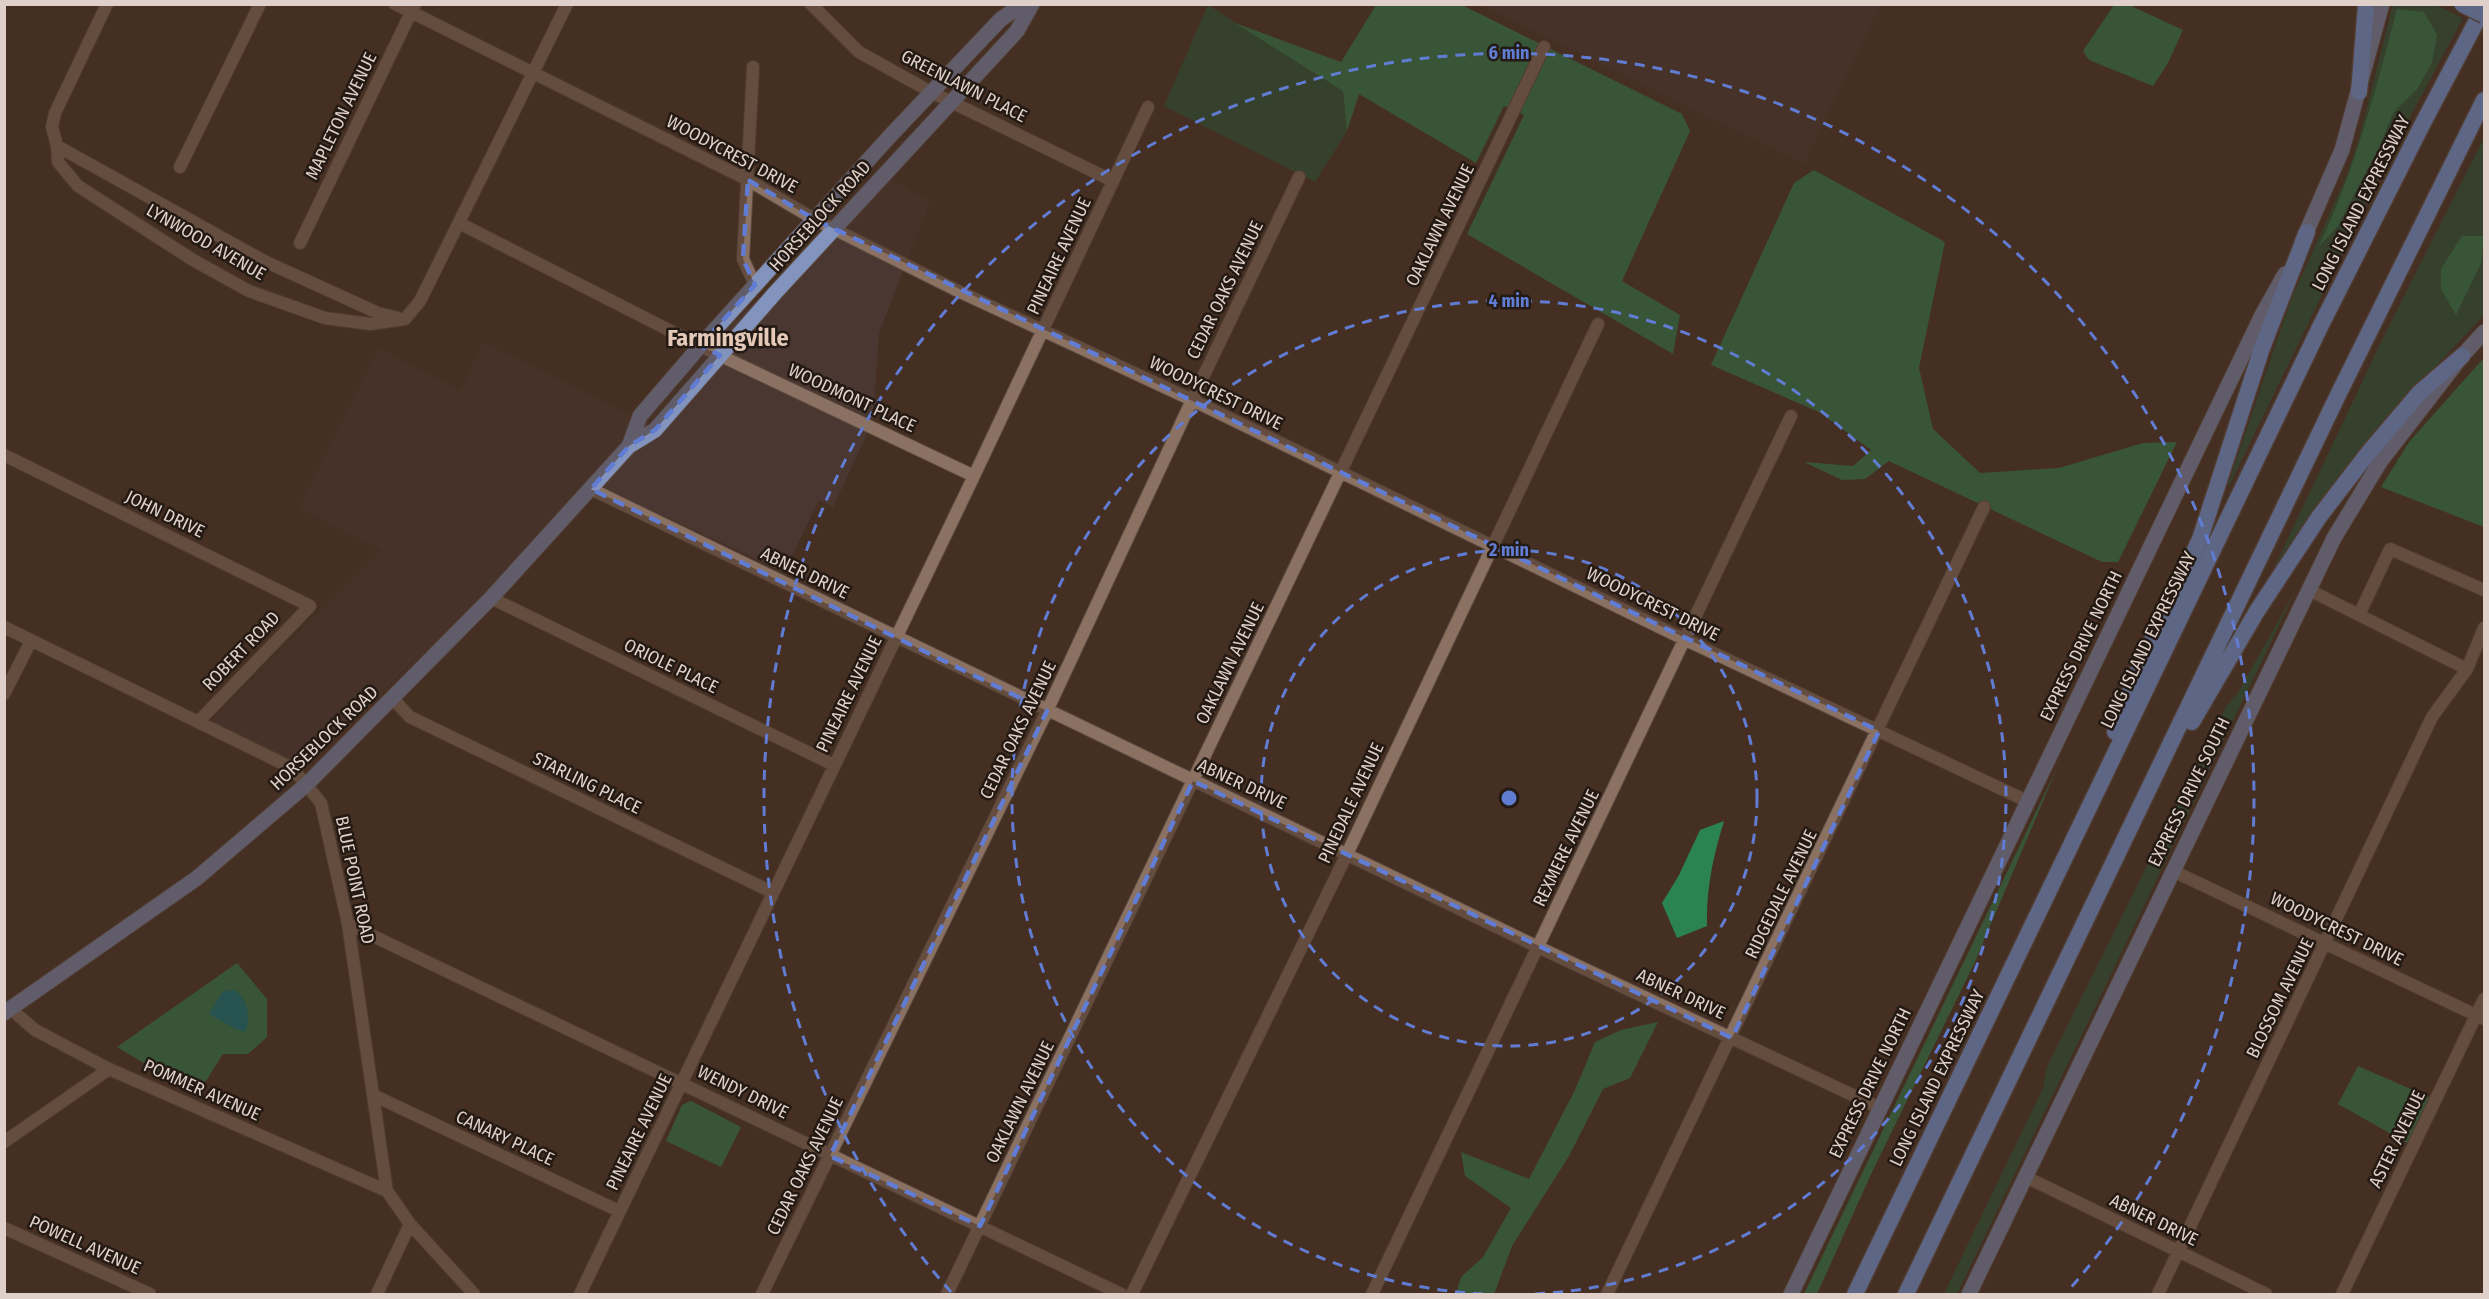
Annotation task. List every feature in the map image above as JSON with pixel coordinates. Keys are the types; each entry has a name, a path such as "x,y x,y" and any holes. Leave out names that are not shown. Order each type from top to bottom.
{"highway":[{"path":"2359,92 2366,4"},
{"path":"2462,4 2484,15"},
{"name":"LONG ISLAND EXPRESSWAY","path":"1855,1294 2326,316 2484,7"},
{"path":"1906,1294 2343,385 2484,100"},
{"path":"2073,840 2136,675 2200,539 2262,348 2307,232"},
{"path":"2132,823 2257,611 2319,517 2369,452 2420,392 2462,356"}],"main road":[{"name":"HORSEBLOCK ROAD","path":"629,446 640,416 700,346 932,92 1001,19 1023,4"},
{"name":"HORSEBLOCK ROAD","path":"8,1011 197,878 306,784 393,699 491,598 629,446 655,430 834,229 1017,31 1032,4"},
{"name":"EXPRESS DRIVE NORTH","path":"1791,1294 2262,315 2307,232 2342,150 2382,4"},
{"name":"EXPRESS DRIVE SOUTH","path":"1969,1294 2334,538 2363,488 2392,446 2462,356 2484,332"}],"street":[{"name":"LYNWOOD AVENUE","path":"107,4 53,121 58,162 78,186 192,260 249,291 325,318 370,324 405,319"},
{"path":"180,167 260,4"},
{"name":"WOODYCREST DRIVE","path":"395,4 413,9 532,74 748,180 814,219 1043,332 1192,400 1686,640 2027,801"},
{"path":"405,319 420,301 567,4"},
{"name":"GREENLAWN PLACE","path":"811,4 859,52 932,92 1113,181"},
{"name":"MAPLETON AVENUE","path":"300,243 413,9"},
{"name":"OAKLAWN AVENUE","path":"947,1294 1544,47"},
{"path":"753,67 743,259 755,285"},
{"name":"PINEAIRE AVENUE","path":"580,1294 683,1083 772,892 975,476 1148,107"},
{"name":"LYNWOOD AVENUE","path":"57,146 264,261 378,313 405,319"},
{"name":"CEDAR OAKS AVENUE","path":"762,1294 1047,711 1299,177"},
{"name":"WOODMONT PLACE","path":"459,223 700,346 975,476"},
{"name":"PINEDALE AVENUE","path":"1132,1294 1347,854 1598,324"},
{"name":"REXMERE AVENUE","path":"1372,1294 1791,416"},
{"name":"JOHN DRIVE","path":"4,455 310,606"},
{"name":"ABNER DRIVE","path":"591,489 1538,947 1880,1108"},
{"name":"RIDGEDALE AVENUE","path":"1607,1294 1732,1038 1984,507"},
{"path":"2359,615 2390,549 2484,590"},
{"path":"2309,590 2467,669"},
{"name":"ORIOLE PLACE","path":"491,598 834,765"},
{"name":"ROBERT ROAD","path":"199,722 310,606"},
{"name":"BLUE POINT ROAD","path":"4,627 292,768 321,803 348,924 375,1096 387,1191 410,1224 474,1294"},
{"name":"BLOSSOM AVENUE","path":"2158,1294 2432,717 2467,669 2484,628"},
{"path":"4,694 31,641"},
{"name":"STARLING PLACE","path":"393,699 410,717 772,892"},
{"name":"WOODYCREST DRIVE","path":"2173,870 2481,1017"},
{"name":"WENDY DRIVE","path":"348,924 1121,1294"},
{"name":"ASTER AVENUE","path":"2342,1294 2481,1017 2484,999"},
{"name":"POMMER AVENUE","path":"8,1011 35,1030 109,1069 387,1191"},
{"path":"4,1142 109,1069"},
{"name":"CANARY PLACE","path":"375,1096 619,1211"},
{"name":"ABNER DRIVE","path":"2026,1177 2266,1294"},
{"path":"377,1294 410,1224"},
{"name":"POWELL AVENUE","path":"4,1228 150,1294"}],"highlighted area":[{"path":"748,180 814,219 1879,731 1732,1038 1193,781 980,1226 830,1156 1047,711 591,489 629,446 655,430 720,355 700,346 755,285 743,259"}],"shaded area":[{"path":"1482,5 1880,5 1804,164"},
{"path":"885,176 930,201 879,333 873,421 833,507 819,500 784,572 604,488 298,769 210,722 382,550 299,508 379,348 460,390 483,343 636,417"}],"green space":[{"path":"2434,4 2463,18 2395,145 2229,486 2291,300 2347,175 2359,139 2393,5"},
{"path":"1208,5 1343,91 1347,131 1315,182 1164,106"},
{"path":"1376,5 1462,5 1682,114 1690,131 1622,281 1680,315 1673,354 1467,234 1524,115 1504,106 1476,163 1359,94 1347,131 1343,91 1235,23 1341,62"},
{"path":"2114,5 2129,5 2183,30 2168,63 2153,86 2089,60 2083,51"},
{"path":"2397,9 2424,12 2437,35 2432,62 2418,88 2393,113 2379,147 2337,227 2319,246 2354,159 2373,100"},
{"path":"2484,138 2484,315 2414,389 2277,568 2274,568 2384,336"},
{"path":"1814,170 1945,242 1919,368 1933,429 1980,473 2059,468 2143,443 2177,442 2118,562 2102,562 1889,461 1865,479 1842,480 1804,462 1853,466 1871,450 1819,412 1711,365 1794,183"},
{"path":"2462,236 2484,236 2481,263 2456,315 2441,289 2441,269"},
{"path":"2484,360 2484,527 2381,487 2409,442"},
{"path":"2297,588 1957,1294 1944,1294 2043,1088 2047,1067 2227,705 2237,694"},
{"path":"2058,766 1974,964 1873,1170 1817,1294 1804,1294"},
{"path":"1724,821 1711,873 1707,926 1677,938 1662,903 1679,875 1700,830"},
{"path":"237,963 267,999 267,1037 248,1054 223,1054 197,1095 117,1047"},
{"path":"1658,1022 1630,1078 1603,1089 1569,1156 1512,1246 1494,1294 1456,1294 1461,1277 1483,1257 1511,1208 1465,1176 1461,1152 1529,1179 1575,1090 1595,1042 1621,1030"},
{"path":"2358,1066 2431,1098 2409,1144 2338,1104"},
{"path":"691,1101 741,1127 721,1167 666,1141 682,1105"}],"water":[{"path":"235,990 243,999 247,1010 248,1021 245,1032 209,1014 223,991"}],"district":[{"name":"Farmingville","path":"728,338"}]}
